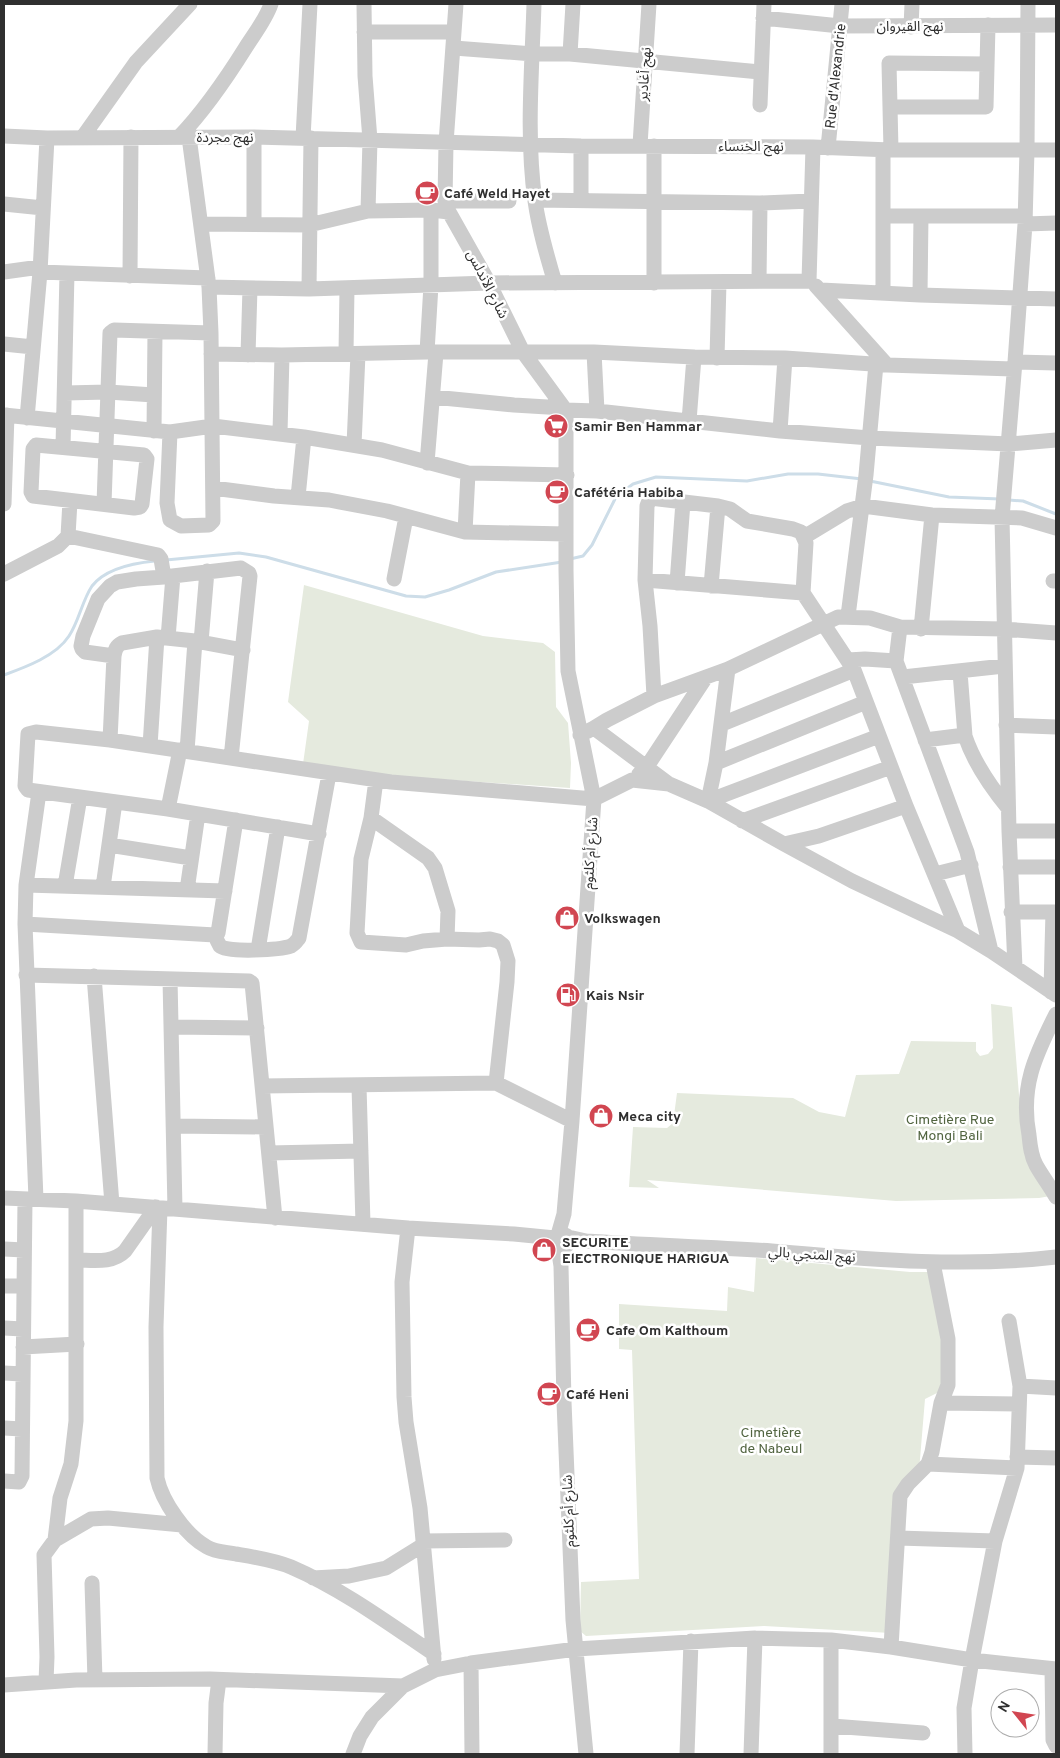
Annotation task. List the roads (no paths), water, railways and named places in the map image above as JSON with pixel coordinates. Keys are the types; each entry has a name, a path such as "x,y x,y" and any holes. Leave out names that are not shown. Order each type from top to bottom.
{"street":[{"path":"82,138 136,62 190,4"},
{"path":"170,432 167,503 170,520 180,526 211,524 213,521 213,426 208,282 201,224 184,137 262,23 272,4"},
{"path":"310,4 307,138 310,289"},
{"path":"364,4 365,76 370,140 368,211"},
{"path":"447,206 446,143 456,4"},
{"path":"534,4 531,145 535,200 541,233 555,282"},
{"path":"570,54 573,4"},
{"name":"نهج أغادير","path":"650,4 645,61 647,146 654,201 654,283"},
{"name":"Rue d'Alexandrie","path":"815,285 811,201 842,4"},
{"path":"911,27 912,4"},
{"path":"1015,967 1011,912 1008,808 1002,514 1009,444 1024,220 1027,150 1028,4"},
{"path":"760,105 764,11"},
{"name":"نهج القيروان","path":"764,11 840,26 1056,25"},
{"path":"890,107 986,107 988,25"},
{"path":"364,32 454,32"},
{"path":"454,48 533,54 570,54 760,72"},
{"path":"882,294 883,216 890,107 889,63 987,64"},
{"name":"نهج مجردة","path":"4,136 47,138 254,137 446,143"},
{"path":"130,276 131,137"},
{"path":"254,137 254,224"},
{"path":"27,418 40,270 47,138"},
{"name":"نهج الخنساء","path":"446,143 581,146 820,147 887,150 1056,150"},
{"path":"581,146 581,201"},
{"path":"535,200 811,201"},
{"path":"201,224 309,225 368,211 431,210 447,206 509,201"},
{"path":"758,282 760,202"},
{"path":"4,204 43,208"},
{"name":"شارع الأندلس","path":"447,206 489,283 523,352 565,409"},
{"path":"428,463 433,396 431,353 431,210"},
{"path":"883,216 1024,220 1056,224"},
{"path":"920,295 921,216"},
{"path":"4,272 40,270 208,282 250,288 310,289 555,282 758,282 815,285 882,294 1056,299"},
{"path":"63,447 67,273"},
{"path":"717,358 719,282"},
{"path":"815,285 881,365 848,616"},
{"path":"248,355 250,288"},
{"path":"347,288 352,354 354,445"},
{"path":"104,504 110,335 112,331 211,333"},
{"path":"154,431 155,332"},
{"path":"4,344 33,347"},
{"path":"212,354 594,352 717,358 785,358 881,365 1014,366 1056,363"},
{"path":"594,352 597,411"},
{"path":"280,433 282,355"},
{"path":"689,421 694,357"},
{"path":"780,431 785,358"},
{"path":"65,393 154,394"},
{"path":"433,396 514,405 597,411 780,431 870,438 1009,444 1056,440"},
{"path":"213,488 362,506 465,532 566,534 565,409"},
{"path":"4,504 5,415 154,431 170,432 213,426 280,433 382,450 468,473 567,475"},
{"path":"298,497 304,437"},
{"path":"34,446 63,447 144,454 147,460 142,504 140,507 134,508 70,501 32,495 34,446"},
{"path":"465,532 468,473"},
{"path":"654,696 645,580 648,500 653,497 718,506 730,509 747,521 793,528 801,532 806,542 803,593 851,665 906,806 958,931"},
{"path":"4,574 58,546 68,536 70,501"},
{"path":"804,537 863,501 932,515 1002,514 1056,528"},
{"path":"677,583 683,502"},
{"path":"711,586 718,506"},
{"path":"920,629 932,515"},
{"path":"394,578 406,517"},
{"name":"شارع أم كلثوم","path":"566,534 568,671 594,799 561,1266 564,1422 572,1610 586,1754"},
{"path":"68,536 158,555 165,571 162,638 150,746"},
{"path":"114,656 85,652 82,649 83,636 98,599 105,589 117,582 165,571 207,571 241,568 249,573 231,758"},
{"path":"168,810 183,751 207,571"},
{"path":"645,580 803,593"},
{"path":"580,735 654,696 728,669 838,617 870,618 900,628 1003,629 1056,633"},
{"path":"900,628 896,661 971,866 991,951"},
{"path":"110,740 114,650 122,643 162,638 243,650"},
{"path":"722,724 851,665 871,659 896,661"},
{"path":"903,677 1004,666"},
{"path":"708,801 722,724 728,669"},
{"path":"960,672 965,736 987,782 1008,808"},
{"path":"319,834 198,814 28,790 25,786 28,737 30,733 50,733 110,740 376,780 594,799 632,780 646,768 706,677"},
{"path":"716,763 866,702"},
{"path":"1006,725 1056,727"},
{"path":"594,728 669,784 708,801 852,881 958,931 1054,994"},
{"path":"708,801 879,736"},
{"path":"925,740 965,736"},
{"path":"742,821 891,767"},
{"path":"215,935 220,946 226,949 258,950 287,947 293,945 299,938 329,774"},
{"path":"376,780 361,859 358,933 361,942 406,945 447,939 490,939 498,941 502,945 508,961 496,1083"},
{"path":"632,780 669,784"},
{"path":"4,1482 19,1482 21,1479 24,1250 30,1199 26,885 39,792"},
{"path":"65,886 80,797"},
{"path":"103,888 115,802"},
{"path":"784,844 819,836 906,806"},
{"path":"186,890 198,814"},
{"path":"370,818 428,858 435,868 448,912 447,939"},
{"path":"25,924 215,935 220,930 236,820"},
{"path":"258,950 278,827"},
{"path":"1009,832 1056,830"},
{"path":"109,845 191,858"},
{"path":"935,874 971,866"},
{"path":"1010,867 1056,867"},
{"path":"26,885 225,891"},
{"path":"1011,912 1054,912 1054,994"},
{"path":"26,975 251,982 275,1218"},
{"path":"94,976 112,1204"},
{"path":"170,979 174,1126 164,1208 156,1317 157,1478 159,1491 182,1525 205,1546 215,1551 261,1558 290,1566 349,1598 434,1654"},
{"path":"1056,1014 1032,1066 1026,1092 1026,1117 1035,1163 1056,1197"},
{"path":"172,1027 257,1028"},
{"path":"262,1086 496,1083 572,1121"},
{"path":"359,1086 364,1224"},
{"path":"174,1126 266,1127"},
{"path":"269,1153 361,1151"},
{"name":"نهج المنجي بالي","path":"4,1198 76,1201 275,1218 514,1234 562,1241 759,1250 933,1263 1027,1260 1056,1257"},
{"path":"55,1540 60,1498 71,1464 76,1422 76,1201"},
{"path":"76,1260 106,1260 119,1257 164,1208"},
{"path":"408,1228 402,1282 404,1396 406,1422 420,1508 435,1670"},
{"path":"4,1249 24,1250"},
{"path":"891,1647 900,1496 908,1484 928,1464 941,1403 948,1385 948,1339 933,1263"},
{"path":"4,1286 24,1286"},
{"path":"965,1754 964,1708 972,1660 995,1541 1017,1463 1020,1386 1009,1321"},
{"path":"4,1328 23,1329"},
{"path":"23,1347 76,1344"},
{"path":"4,1373 22,1374"},
{"path":"1020,1386 1056,1388"},
{"path":"941,1403 1019,1404"},
{"path":"4,1428 22,1429"},
{"path":"928,1464 1017,1463 1056,1458"},
{"path":"46,1682 44,1555 55,1540 91,1519 108,1518 182,1525"},
{"path":"898,1538 995,1541"},
{"path":"313,1578 349,1576 379,1570 398,1562 423,1543 505,1540"},
{"path":"92,1583 95,1680"},
{"path":"751,1754 755,1638"},
{"path":"353,1754 360,1736 372,1717 403,1686 435,1670 471,1663 576,1649 755,1638 831,1640 972,1660 1054,1669 1053,1740 1056,1746"},
{"path":"831,1640 831,1754"},
{"path":"687,1754 691,1641"},
{"path":"471,1663 472,1754"},
{"path":"4,1685 76,1680 219,1680 403,1686"},
{"path":"215,1754 216,1702 219,1680"},
{"path":"832,1726 923,1733"}],"waterway":[{"path":"570,559 583,556 592,545 616,497 633,484 656,477 747,481 788,474 818,474 862,479"},
{"path":"870,481 949,497 1000,499"},
{"path":"1009,500 1023,501 1056,514"},
{"path":"166,560 239,553 266,557 406,596 425,597 496,572 562,562"},
{"path":"4,675 40,660 63,643 69,636 92,586 98,580 121,568 155,561"}],"place":[{"name":"Café Weld Hayet","path":"427,193"},
{"name":"Samir Ben Hammar","path":"556,426"},
{"name":"Cafétéria Habiba","path":"557,492"},
{"name":"Volkswagen","path":"567,918"},
{"name":"Kais Nsir","path":"568,995"},
{"name":"Meca city","path":"601,1116"},
{"name":"SECURITE ElECTRONIQUE HARIGUA","path":"544,1250"},
{"name":"Cafe Om Kalthoum","path":"588,1330"},
{"name":"Café Heni","path":"549,1394"}],"park label":[{"name":"Cimetière Rue Mongi Bali","path":"950,1128"},
{"name":"Cimetière de Nabeul","path":"771,1440"}]}
